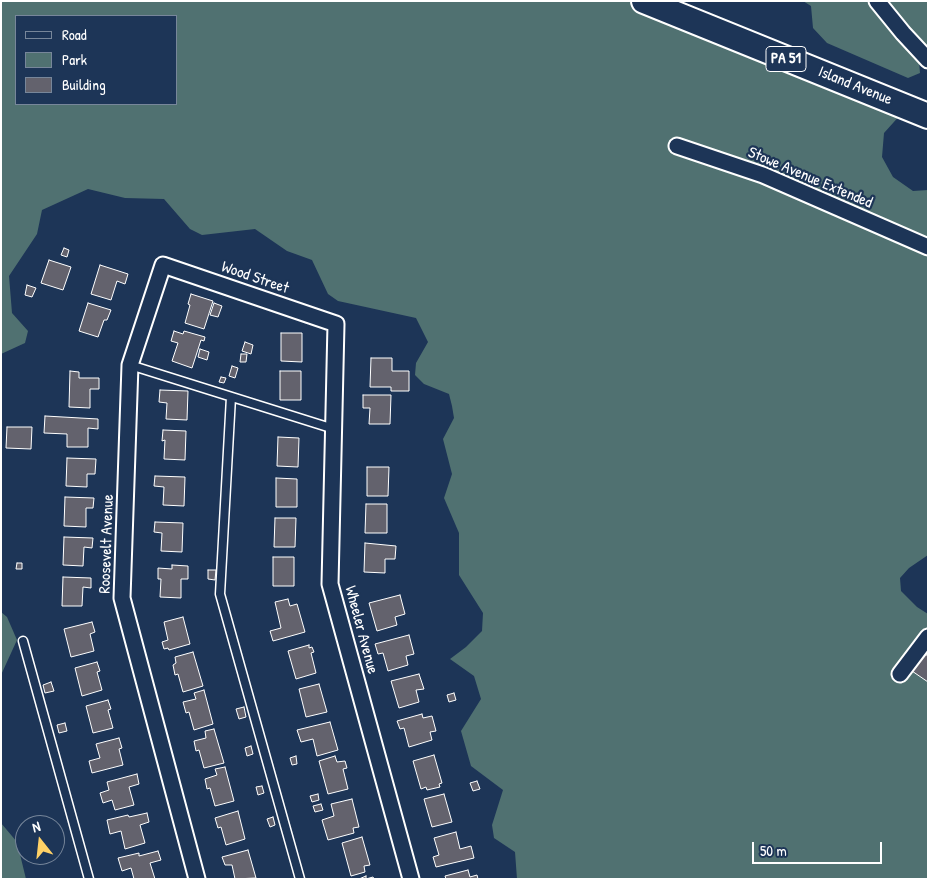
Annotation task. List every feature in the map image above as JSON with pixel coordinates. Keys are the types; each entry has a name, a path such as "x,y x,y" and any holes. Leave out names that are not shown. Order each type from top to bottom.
{"main road":[{"name":"Island Avenue","path":"644,1 928,116"}],"street":[{"path":"877,1 928,60"},
{"name":"Stowe Avenue Extended","path":"677,146 763,175 928,247"},
{"name":"Wood Street","path":"163,265 336,324"},
{"name":"Roosevelt Avenue","path":"163,265 130,365 122,598 197,879"},
{"name":"Wheeler Avenue","path":"336,324 330,584 411,879"},
{"path":"900,674 928,637"}],"lane":[{"path":"130,365 334,429"},
{"path":"231,397 220,594 300,879"},
{"path":"23,641 89,879"}],"green space":[{"path":"1,1 629,1 902,113 884,133 882,157 893,177 913,191 928,190 928,555 909,568 900,578 901,591 917,607 928,614 928,879 517,879 515,852 494,838 492,825 503,790 471,766 461,731 481,699 474,676 450,659 466,647 482,631 483,613 459,575 459,533 444,498 452,474 443,439 454,418 452,406 449,394 424,384 415,375 416,363 428,342 416,318 338,301 328,294 312,260 287,251 255,229 202,235 190,229 164,199 125,198 88,189 42,210 37,234 9,276 12,313 28,331 25,343 1,354"},
{"path":"803,1 872,1 919,61 920,73 908,78 827,43 813,28 811,6"},
{"path":"881,1 928,1 928,55"},
{"path":"1,612 7,617 17,640 1,675"},
{"path":"1,823 15,840 15,865 23,865 26,879 1,879"}],"building":[{"path":"64,248 69,250 67,257 61,255"},
{"path":"49,260 71,267 63,290 41,283"},
{"path":"100,265 128,274 125,284 117,281 111,300 91,294"},
{"path":"27,285 36,288 32,297 25,295"},
{"path":"191,294 213,301 204,329 185,323"},
{"path":"88,303 111,310 107,320 104,320 98,337 79,331"},
{"path":"214,303 222,306 218,317 210,315"},
{"path":"174,331 183,334 184,331 205,337 204,341 201,340 192,368 172,361 178,343 171,341"},
{"path":"281,333 302,333 302,362 281,361"},
{"path":"245,342 253,345 251,354 242,351"},
{"path":"200,349 209,352 207,360 198,357"},
{"path":"241,354 247,354 246,362 240,362"},
{"path":"371,358 392,358 392,371 409,371 409,391 391,391 391,387 370,387"},
{"path":"232,366 238,368 235,378 229,376"},
{"path":"70,371 79,372 79,378 99,378 99,389 90,389 90,408 69,407"},
{"path":"280,371 301,371 301,400 280,400"},
{"path":"221,377 226,378 224,383 219,382"},
{"path":"160,390 188,391 187,420 166,419 167,403 159,402"},
{"path":"363,395 391,395 390,424 369,424 370,408 363,408"},
{"path":"45,416 98,419 98,429 88,428 88,447 67,447 67,434 44,433"},
{"path":"7,427 32,427 31,449 6,448"},
{"path":"163,430 186,431 185,460 164,459 165,440 162,441"},
{"path":"278,437 299,438 298,467 277,466"},
{"path":"67,458 96,459 95,474 87,474 87,487 66,486"},
{"path":"367,467 389,467 388,496 367,496"},
{"path":"155,476 185,477 184,506 163,505 164,487 154,486"},
{"path":"276,478 297,479 297,507 276,507"},
{"path":"65,497 94,498 93,508 86,508 86,527 64,526"},
{"path":"366,504 387,504 387,533 365,533"},
{"path":"275,518 296,518 295,547 274,547"},
{"path":"155,522 183,523 182,552 161,551 162,533 154,532"},
{"path":"64,537 93,538 92,548 84,547 83,566 63,565"},
{"path":"365,543 396,546 395,559 385,559 385,573 364,572"},
{"path":"273,557 294,557 294,586 273,586"},
{"path":"17,563 22,563 22,569 16,569"},
{"path":"172,565 188,566 188,579 181,579 181,598 160,597 161,579 158,579 158,568 172,569"},
{"path":"208,570 216,570 215,580 208,579"},
{"path":"63,577 91,578 91,588 83,587 82,606 62,606"},
{"path":"400,595 405,614 395,617 397,625 377,631 369,603"},
{"path":"288,599 290,606 297,604 305,632 273,641 270,631 281,628 275,602"},
{"path":"183,617 190,644 169,650 168,648 164,649 162,642 168,640 164,622"},
{"path":"92,622 95,632 90,634 94,651 71,657 64,629"},
{"path":"409,635 414,654 406,656 408,665 388,671 383,653 378,654 375,644"},
{"path":"309,645 309,648 312,647 314,652 311,653 316,673 296,679 288,651"},
{"path":"193,652 203,686 183,692 178,674 175,675 173,665 176,663 175,657"},
{"path":"925,654 928,656 928,682 912,671"},
{"path":"97,662 100,671 97,672 102,690 82,696 75,668"},
{"path":"419,674 424,689 416,690 419,702 399,708 391,681"},
{"path":"51,682 54,691 45,693 43,685"},
{"path":"319,684 327,712 306,717 299,689"},
{"path":"204,690 213,724 194,730 189,712 186,713 183,702 196,699 194,693"},
{"path":"454,693 456,700 449,702 447,695"},
{"path":"108,700 111,709 108,710 113,728 93,733 86,706"},
{"path":"244,707 246,717 239,719 236,709"},
{"path":"422,714 423,718 432,716 436,731 430,732 432,740 409,747 404,728 400,729 397,721"},
{"path":"330,722 338,750 317,756 313,739 301,742 297,730"},
{"path":"65,723 67,731 59,733 57,725"},
{"path":"214,729 224,763 204,768 199,750 196,751 194,741 206,738 205,731"},
{"path":"119,738 122,748 119,749 123,765 92,773 89,761 100,758 96,744"},
{"path":"251,746 253,754 247,756 245,748"},
{"path":"434,755 442,783 439,784 440,787 427,790 426,787 421,789 413,761"},
{"path":"296,756 297,764 292,765 290,758"},
{"path":"335,756 337,762 345,761 347,768 343,769 348,789 328,794 319,761"},
{"path":"225,767 234,801 215,806 210,788 207,789 205,779 217,775 215,769"},
{"path":"137,774 139,784 129,787 134,805 115,810 112,800 103,803 100,793 109,790 107,782"},
{"path":"477,781 480,789 473,791 470,783"},
{"path":"262,786 264,793 258,795 256,787"},
{"path":"318,794 319,800 312,802 310,796"},
{"path":"444,794 452,822 432,827 424,799"},
{"path":"352,799 359,827 353,828 354,833 328,840 322,820 334,816 331,804"},
{"path":"321,804 323,810 315,812 313,806"},
{"path":"238,811 245,839 226,845 221,827 218,828 215,818"},
{"path":"147,813 149,822 140,825 145,843 125,849 121,831 110,834 107,820"},
{"path":"273,817 275,825 270,827 267,819"},
{"path":"456,832 460,849 471,846 474,858 436,867 433,857 439,855 434,838"},
{"path":"362,837 370,865 364,866 365,872 351,876 342,843"},
{"path":"248,850 256,878 235,879 232,865 225,865 222,857"},
{"path":"158,851 161,860 150,863 155,879 134,879 131,868 122,871 118,858 139,853 139,856"},
{"path":"468,870 470,877 477,875 478,879 446,879 445,876"}]}
